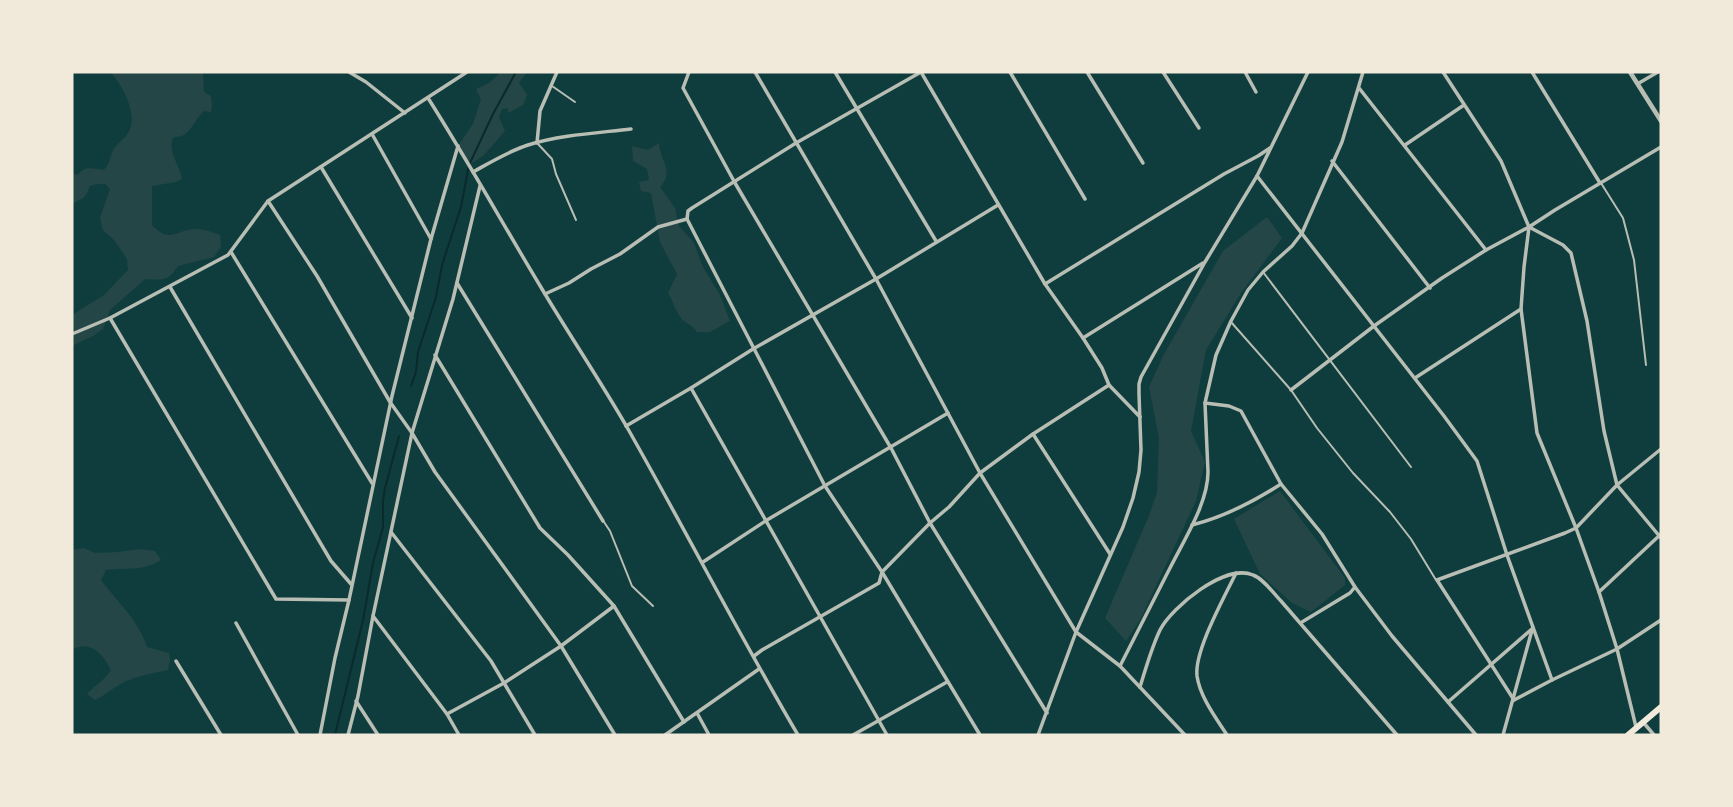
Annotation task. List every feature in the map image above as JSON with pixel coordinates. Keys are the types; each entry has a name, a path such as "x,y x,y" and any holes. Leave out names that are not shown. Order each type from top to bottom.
{"main road":[{"path":"1628,735 1661,707"}],"street":[{"path":"349,72 405,113"},
{"path":"72,334 110,318 229,255 268,201 467,72"},
{"path":"537,143 540,111 557,72"},
{"path":"689,72 683,88 734,183 891,448 930,523 1047,713"},
{"path":"755,72 876,279 980,473 1076,632 1120,666 1185,735"},
{"path":"835,72 937,242"},
{"path":"980,735 882,572 825,486 687,219 688,211 796,144 921,72 1045,284 1083,338 1102,368 1109,385 1140,416"},
{"path":"1010,72 1085,199"},
{"path":"1087,72 1143,163"},
{"path":"1163,72 1199,128"},
{"path":"1245,72 1256,92"},
{"path":"1038,735 1076,632 1123,527 1139,472 1142,438 1139,384 1141,377 1257,176 1308,72"},
{"path":"1120,666 1192,525 1204,494 1208,481 1205,403 1216,355 1248,290 1302,233 1342,142 1363,72"},
{"path":"1443,72 1501,161 1529,227 1521,309 1538,433 1599,592 1640,725 1654,735"},
{"path":"1532,72 1600,183"},
{"path":"1630,72 1661,121"},
{"path":"1639,83 1658,72"},
{"path":"1359,88 1486,250"},
{"path":"428,98 626,426 798,735"},
{"path":"1404,146 1464,105"},
{"path":"474,172 526,145 631,129"},
{"path":"372,135 431,239"},
{"path":"320,735 390,402 431,239 458,146"},
{"path":"1045,284 1271,147"},
{"path":"1291,390 1374,326 1486,250 1661,147"},
{"path":"1332,161 1430,288"},
{"path":"321,167 412,318"},
{"path":"1257,176 1477,461 1552,680"},
{"path":"348,735 412,433 457,283 480,184"},
{"path":"268,201 317,276 390,402 435,472 561,646 615,735"},
{"path":"626,426 998,205"},
{"path":"545,294 620,254 659,227 687,219"},
{"path":"1529,227 1563,245 1574,258 1604,431 1618,485 1661,536 1599,592"},
{"path":"231,252 373,484"},
{"path":"1083,338 1205,262"},
{"path":"457,283 603,521"},
{"path":"170,287 331,561 351,584"},
{"path":"1414,378 1521,309"},
{"path":"110,318 276,599 349,600"},
{"path":"435,355 521,500 540,528 614,607 684,722"},
{"path":"754,656 879,583 882,572 980,473 1033,434 1109,385"},
{"path":"691,388 887,735"},
{"path":"1205,403 1229,406 1241,411 1280,484 1322,534 1355,587 1392,636 1476,735"},
{"path":"703,562 767,520 948,413"},
{"path":"1033,434 1110,554"},
{"path":"1514,701 1437,580 1576,528 1618,485 1661,449"},
{"path":"1192,525 1215,519 1280,484"},
{"path":"391,532 491,661 535,735"},
{"path":"1140,687 1161,628 1171,614 1197,592 1223,576 1243,572 1261,580 1396,735"},
{"path":"1227,735 1201,689 1197,676 1207,635 1236,573"},
{"path":"1301,623 1350,593 1355,587"},
{"path":"447,714 505,683 614,607"},
{"path":"373,616 447,714 459,735"},
{"path":"1514,701 1616,649 1661,620"},
{"path":"236,623 298,735"},
{"path":"1448,702 1533,628"},
{"path":"1503,735 1533,628"},
{"path":"176,661 221,735"},
{"path":"665,735 759,668"},
{"path":"853,735 947,682"},
{"path":"356,701 378,735"},
{"path":"696,713 709,735"}],"lane":[{"path":"551,86 575,102"},
{"path":"537,143 552,159 576,220"},
{"path":"1600,183 1623,218 1634,260 1646,365"},
{"path":"1263,272 1411,467"},
{"path":"1231,321 1291,390 1339,455 1390,512 1437,580"},
{"path":"603,521 610,531 632,586 653,606"}],"shaded area":[{"path":"110,72 203,72 204,92 211,96 211,112 204,111 188,132 172,140 172,150 182,179 152,186 152,225 169,235 196,229 211,232 220,235 221,247 214,257 178,266 164,279 145,279 110,310 103,329 72,346 72,315 104,295 128,270 127,259 103,230 100,218 110,189 105,184 90,186 83,198 72,204 72,173 78,175 90,168 104,170 116,145 131,126 128,101"},
{"path":"501,72 527,72 519,83 527,95 523,105 508,113 508,108 502,109 499,117 505,131 483,156 469,165 458,146 473,124 481,99 476,89 489,83"},
{"path":"659,143 667,171 660,187 675,208 679,226 694,243 730,321 710,332 697,332 683,320 668,293 677,274 660,242 651,193 641,191 639,182 649,180 647,169 633,161 632,146 648,150"},
{"path":"1267,217 1282,238 1241,293 1206,350 1191,431 1205,462 1196,501 1140,620 1126,641 1105,618 1157,493 1159,438 1149,387 1163,356 1223,251"},
{"path":"1280,491 1345,578 1345,585 1311,612 1292,603 1260,574 1234,519"},
{"path":"84,548 95,553 141,549 155,551 161,560 154,564 141,568 106,570 101,580 133,620 147,647 169,653 170,659 168,670 127,681 95,700 87,694 111,670 104,659 90,647 72,650 72,550"}],"waterway":[{"path":"411,386 418,352 436,297 442,265 461,207 469,165 516,72"},
{"path":"335,735 383,527 385,488 399,436"}]}
